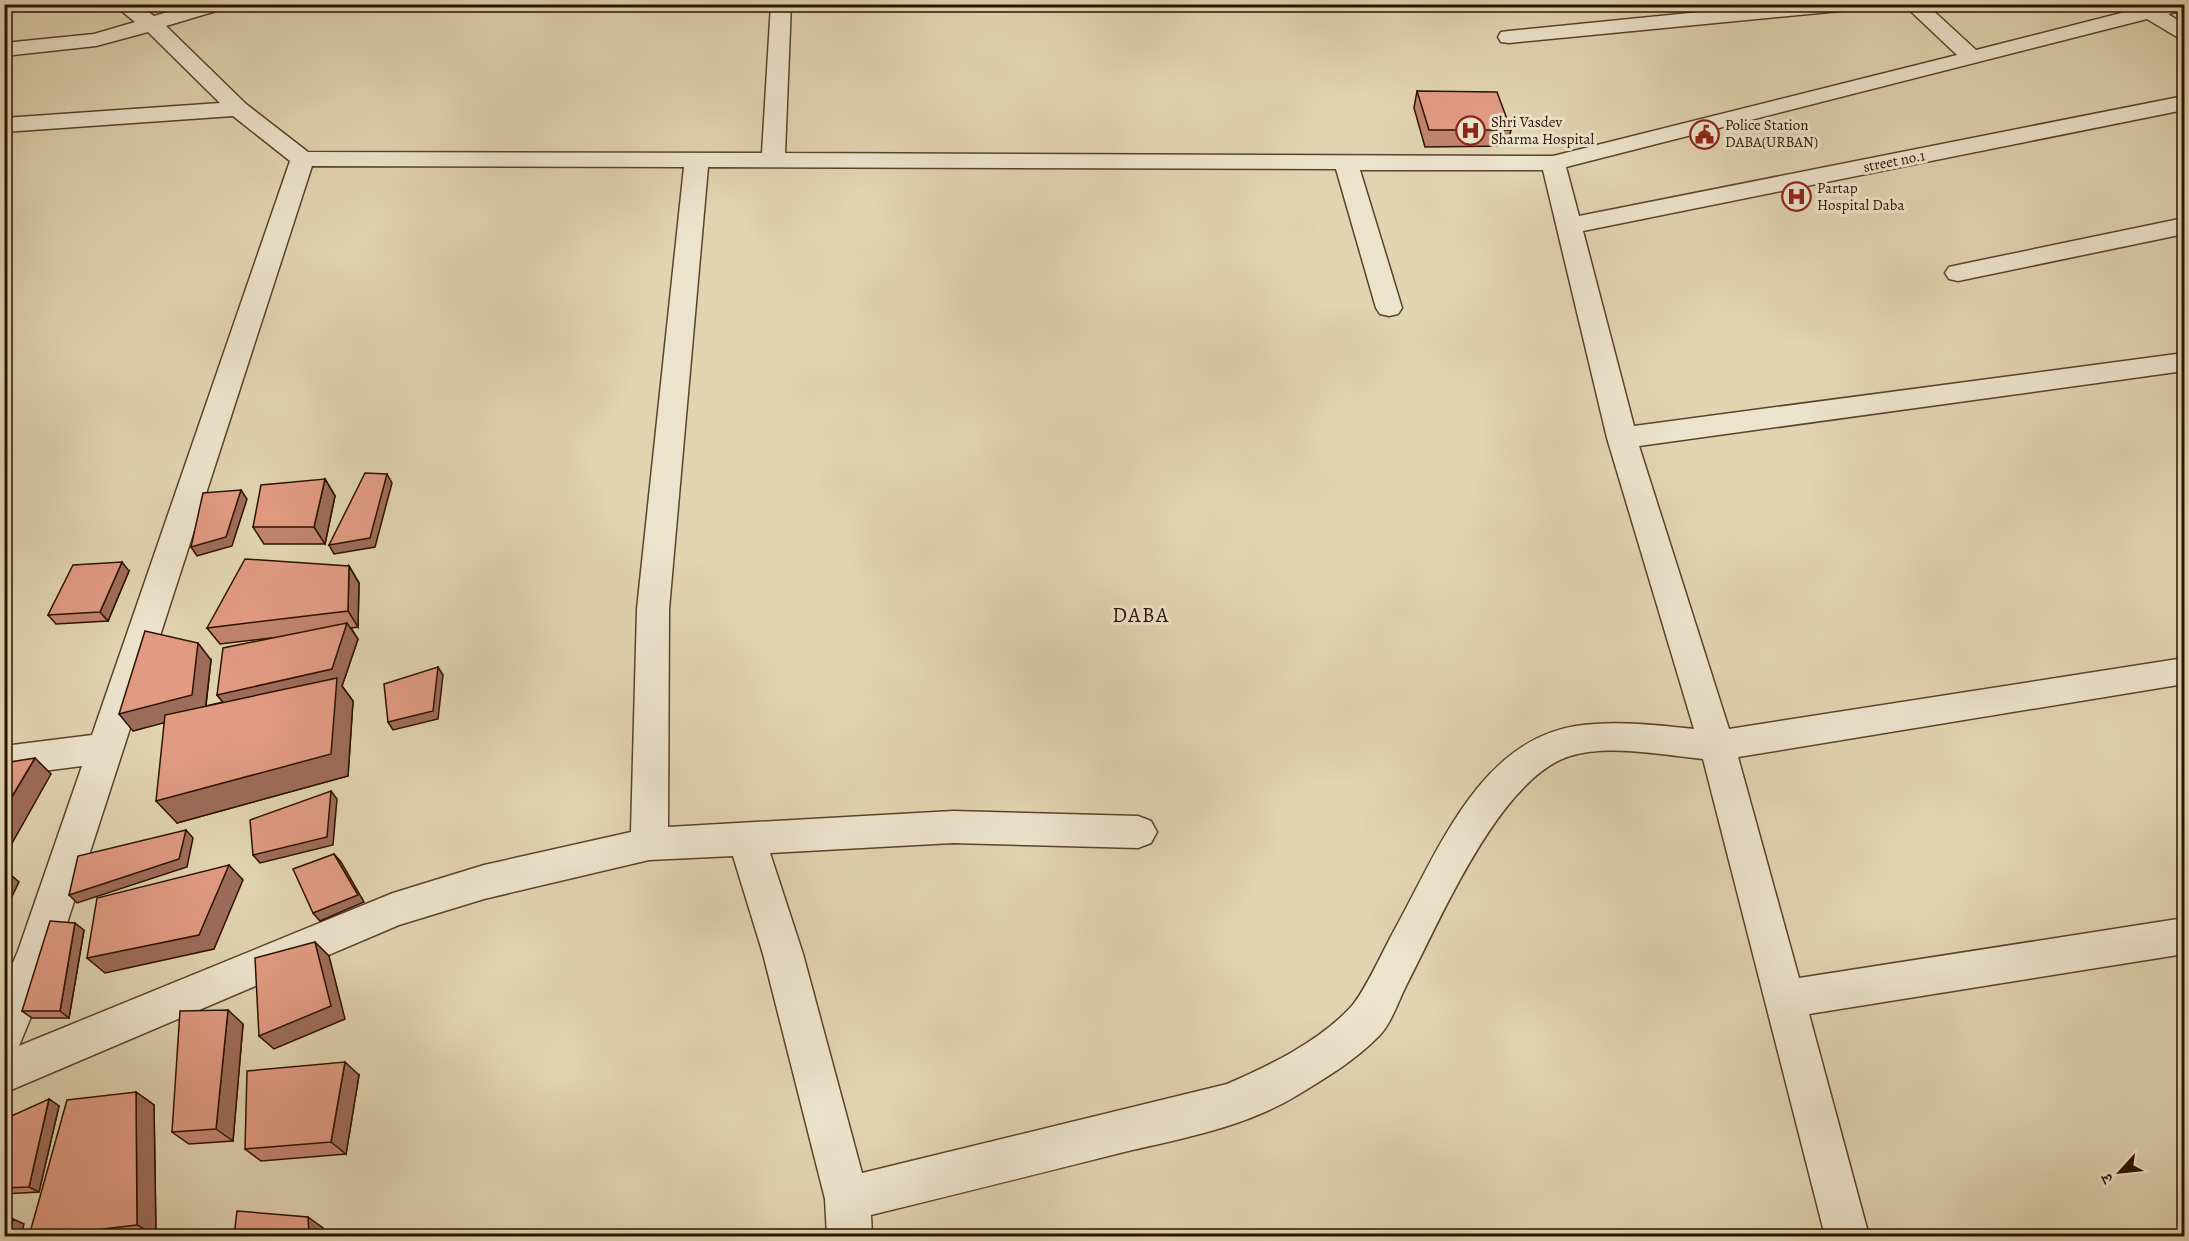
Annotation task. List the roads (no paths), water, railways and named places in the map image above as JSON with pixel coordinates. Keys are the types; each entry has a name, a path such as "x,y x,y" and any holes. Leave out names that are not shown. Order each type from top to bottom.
{"street":[{"path":"123,4 153,25 238,109 302,159 1552,163 1973,58 2144,9 2183,4"},
{"path":"4,50 96,40 219,4"},
{"path":"773,160 781,4"},
{"path":"1509,37 1850,4"},
{"path":"1913,4 1973,58"},
{"path":"2144,9 2184,33"},
{"name":"street no.1","path":"1568,226 2184,102"},
{"path":"5,126 238,109"},
{"path":"4,1032 38,951 302,159"},
{"path":"649,844 653,609 697,159"},
{"path":"1346,162 1389,308"},
{"path":"1552,163 1622,438 1717,746 1847,1236"},
{"path":"1958,273 2184,226"},
{"path":"1622,438 2184,362"},
{"path":"747,839 783,954 848,1217 1229,1105 1278,1083 1335,1046 1366,1021 1488,799 1508,777 1558,745 1596,739 1717,746 2184,671"},
{"path":"4,761 104,748"},
{"path":"4,1073 393,910 484,882 649,844 953,827 1138,832"},
{"path":"1784,999 2184,936"}],"place":[{"name":"Shri Vasdev Sharma Hospital","path":"1470,131"},
{"name":"Police Station DABA(URBAN)","path":"1704,134"},
{"name":"Partap Hospital Daba","path":"1796,197"}],"district":[{"name":"DABA","path":"1141,615"}]}
